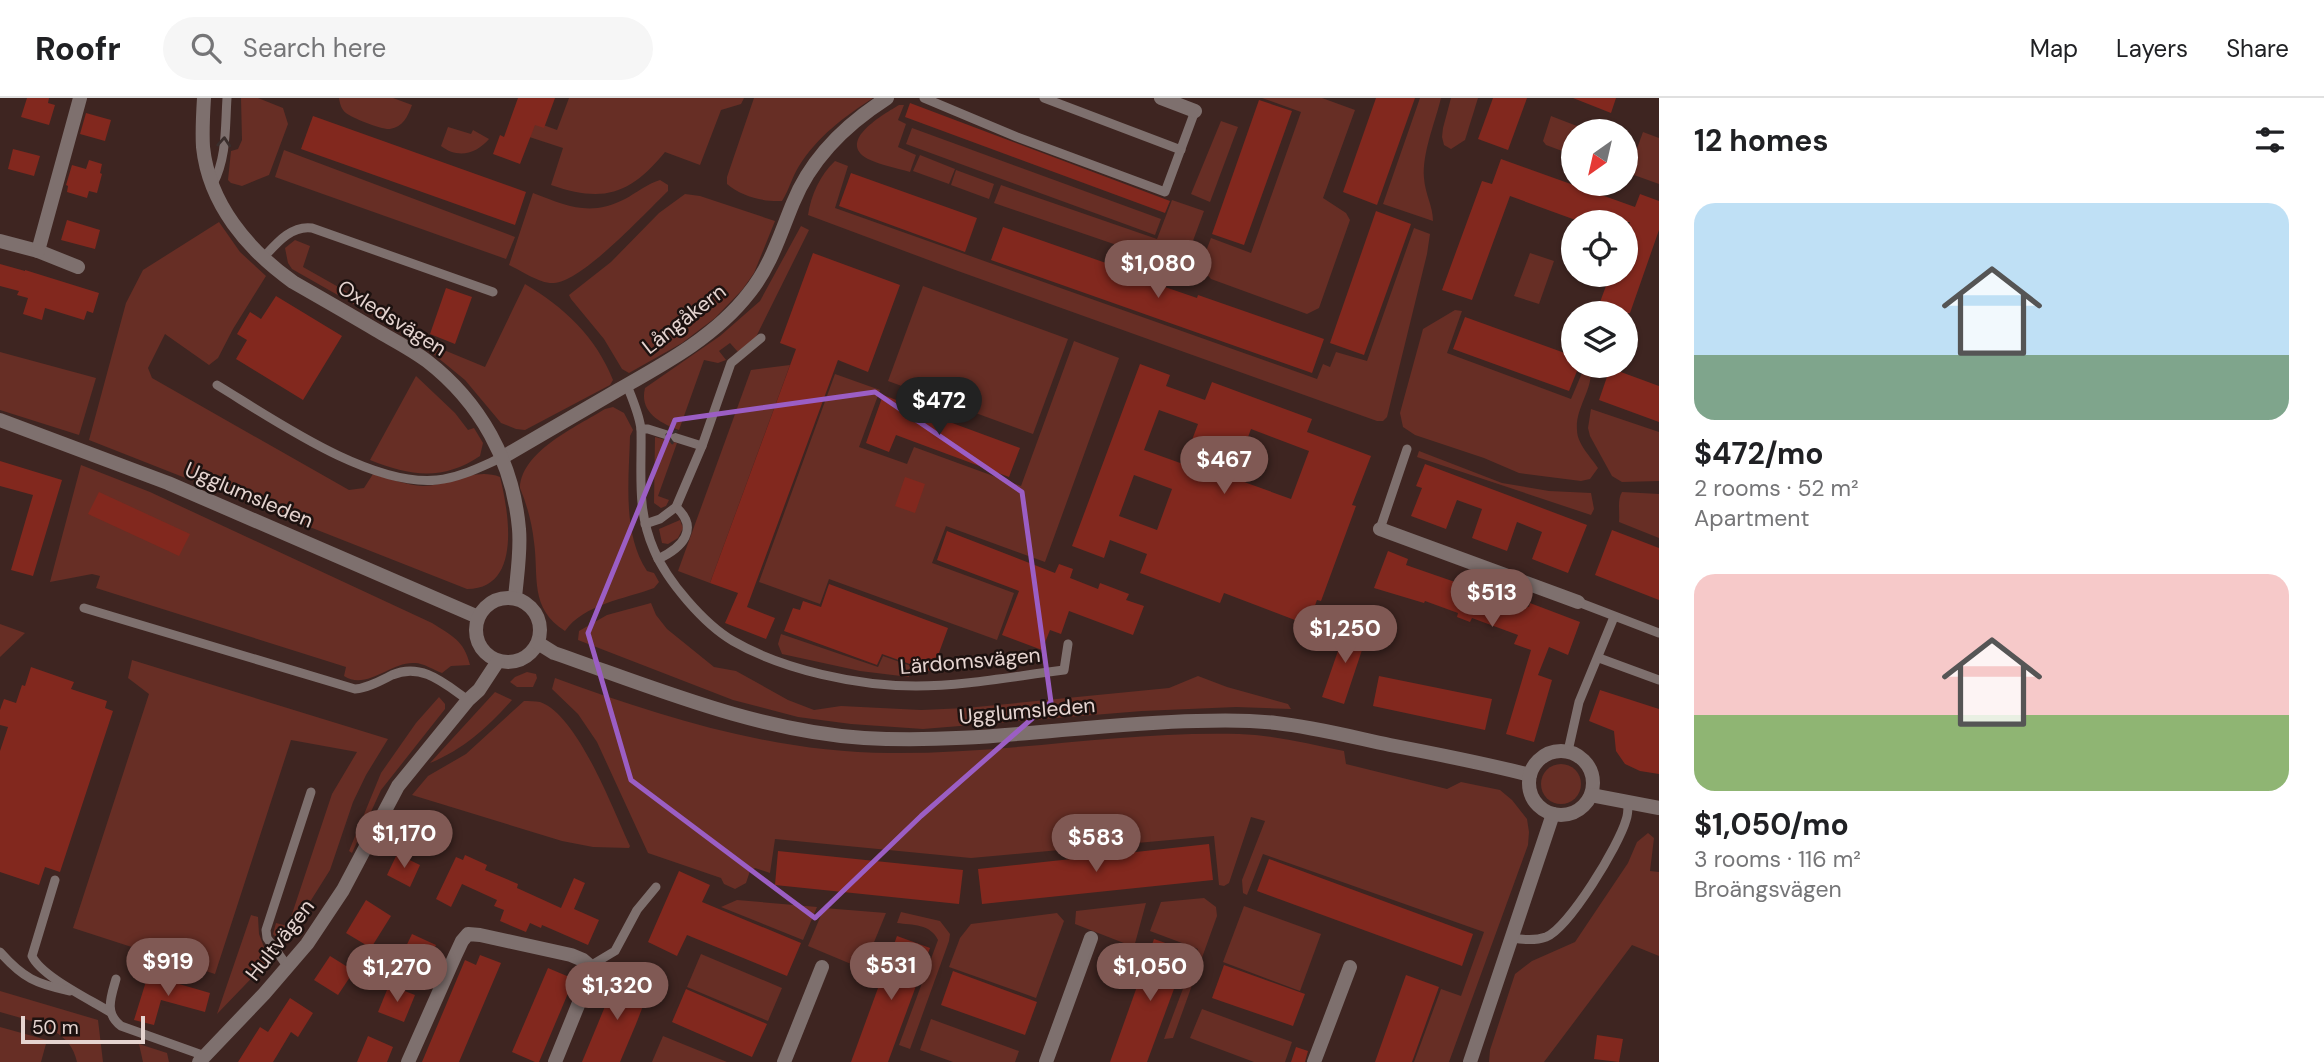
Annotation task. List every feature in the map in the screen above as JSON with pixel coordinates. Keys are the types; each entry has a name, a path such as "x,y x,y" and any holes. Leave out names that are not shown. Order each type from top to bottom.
{"street":[{"path":"38,251 80,98"},
{"name":"Oxledsvägen","path":"204,98 204,148 213,184 232,223 263,258 293,282 426,360 470,405 492,436 503,457 519,530 516,598"},
{"name":"Långåkern","path":"503,457 674,357 734,311 763,274 802,182 816,161 847,129 887,98"},
{"path":"1161,98 1195,111"},
{"path":"0,241 38,251 78,267"},
{"name":"Ugglumsleden","path":"0,420 168,483 478,617"},
{"path":"1380,529 1578,602"},
{"path":"516,598 530,607 538,618 538,643 531,653 521,659 498,661 489,656 479,644 476,633 478,617 485,607 495,600 516,598"},
{"name":"Ugglumsleden","path":"538,643 554,653 682,698 766,722 818,733 863,738 912,739 1040,733 1128,723 1275,723 1530,775"},
{"name":"Hultvägen","path":"202,1059 288,967 327,916 398,786 480,690 498,661"},
{"path":"1555,751 1568,751 1584,760 1591,771 1591,794 1585,804 1576,811 1553,814 1542,808 1534,799 1529,788 1530,775 1535,764 1544,755 1555,751"},
{"path":"1591,794 1628,804 1659,808"},
{"path":"1470,1062 1553,814"},
{"path":"408,1062 462,941 468,934 571,956 590,966 589,978 555,1062"},
{"path":"1046,1062 1091,938"},
{"path":"784,1062 822,967"},
{"path":"1314,1062 1350,967"}],"lane":[{"path":"213,184 224,153 227,98"},
{"path":"924,98 1165,192 1195,111"},
{"path":"1044,98 1181,150"},
{"path":"263,258 287,234 304,227 312,228 493,292"},
{"path":"645,524 660,519 676,507 702,446 731,363 761,338"},
{"path":"216,385 297,433 357,463 386,474 418,481 440,480 467,473 503,457"},
{"name":"Lärdomsvägen","path":"627,385 641,429 641,505 658,559 673,585 712,625 731,640 784,664 880,684 916,686 1064,670 1068,644"},
{"path":"641,429 702,446"},
{"path":"1380,529 1407,449"},
{"path":"658,559 681,544 686,534 688,524 685,515 676,507"},
{"path":"1578,602 1659,633"},
{"path":"84,608 355,689 364,688 397,673 421,671 443,682 468,701"},
{"path":"1568,751 1579,702 1614,617"},
{"path":"1599,658 1659,680"},
{"path":"288,967 268,938 266,930 311,792"},
{"path":"1513,939 1528,941 1546,937 1562,926 1614,845 1626,820 1628,804"},
{"path":"55,880 32,956 45,972 110,1012"},
{"path":"590,966 615,951 637,910 656,887"},
{"path":"0,952 23,976 39,984 79,993"},
{"path":"116,979 109,1001 114,1020 121,1026 202,1059"}],"highlighted area":[{"path":"875,392 1022,492 1051,702 921,816 815,918 631,780 588,633 675,420"}],"shaded area":[{"path":"241,98 258,98 283,108 288,124 269,175 242,186 228,180 231,151 238,149 242,140"},
{"path":"339,98 393,98 412,105 402,123 395,128 386,129 349,115 342,108"},
{"path":"569,98 744,98 741,104 721,110 700,165 665,152 640,178 627,186 601,194 569,191 551,185 563,148 508,130 513,114 557,130"},
{"path":"754,98 873,98 823,136 799,166 782,201 775,201 746,195 727,184"},
{"path":"1262,98 1322,98 1355,110 1323,198 1346,213 1350,220 1319,308 1307,314 1211,279 1200,267 1211,238 1251,253 1301,112"},
{"path":"1420,98 1441,98 1424,168 1433,221 1383,204"},
{"path":"1451,98 1478,98 1465,140 1451,149 1444,145 1442,137"},
{"path":"899,105 904,105 898,120 906,124 898,147 916,155 910,172 868,159 859,152 857,144 866,128"},
{"path":"1551,116 1561,120 1561,151 1546,145 1543,141"},
{"path":"1221,121 1238,127 1210,202 1191,194"},
{"path":"448,127 471,134 473,130 489,139 466,153 447,150 441,146"},
{"path":"912,128 1161,219 1155,235 906,144"},
{"path":"1643,132 1659,138 1659,184 1638,176 1638,146"},
{"path":"284,150 515,237 506,259 275,177"},
{"path":"920,155 955,169 949,184 913,171"},
{"path":"835,161 848,166 835,208 1317,379 1323,364 1330,367 1336,352 1367,361 1414,228 1430,234 1387,417 1383,421 1377,421 808,215 817,186"},
{"path":"956,170 994,184 989,199 951,185"},
{"path":"660,180 668,185 668,191 597,259 566,280 554,283 543,281 509,265 533,193 579,208 601,207 625,199"},
{"path":"1001,185 1157,239 1172,200 1204,211 1184,265 1178,266 994,203"},
{"path":"685,194 700,196 775,221 754,273 742,290 715,318 682,343 629,373 622,369 604,339 569,295 611,262 659,213"},
{"path":"219,222 240,252 266,276 218,358 209,365 165,334 148,368 152,378 349,490 364,488 373,474 423,486 471,475 500,477 508,528 504,563 497,577 485,586 467,589 89,440 126,303 143,270"},
{"path":"801,226 809,230 755,339 738,352 730,343 719,351 726,360 718,363 704,360 679,430 658,420 645,404 645,388 720,336 760,301"},
{"path":"295,240 310,246 303,267 395,319 439,348 485,367 525,284 566,313 588,337 598,350 613,380 610,385 525,430 501,423 465,380 415,339 292,269 285,248"},
{"path":"1530,253 1554,261 1539,304 1514,296"},
{"path":"923,286 1068,339 1033,434 888,381"},
{"path":"1455,310 1462,311 1447,353 1571,399 1580,378 1590,378 1577,422 1582,445 1598,468 1590,479 1581,481 1519,473 1415,435 1403,427 1400,413 1423,329"},
{"path":"1074,341 1119,358 1045,562 946,526 932,563 1014,593 997,640 829,579 820,604 759,582 835,374 880,390 859,447 907,464 914,447 1021,486"},
{"path":"0,352 96,378 79,435 0,410"},
{"path":"790,365 710,583 678,571 751,370"},
{"path":"416,376 455,413 468,430 474,428 483,443 480,456 453,469 426,473 399,470 370,460"},
{"path":"613,407 624,413 633,430 630,436 628,488 634,540 647,571 654,573 659,582 654,588 594,608 583,614 565,631 554,622 541,602 532,528 520,488 530,462 540,451 605,409"},
{"path":"1591,409 1659,432 1659,481 1622,482 1612,476 1590,436 1588,428"},
{"path":"655,437 677,443 658,496 669,500 666,506 661,508 654,503"},
{"path":"1419,451 1502,483 1549,491 1591,493 1594,509 1591,515 1417,457"},
{"path":"81,465 150,492 432,623 461,644 470,665 451,666 442,673 421,664 406,664 370,678 353,680 344,676 346,667 96,588 100,576 92,574 50,582"},
{"path":"1622,492 1659,494 1659,538 1619,522"},
{"path":"680,520 683,528 678,538 668,544 662,543 659,529"},
{"path":"651,603 667,629 714,667 736,671 788,700 814,710 841,706 921,710 966,708 1169,688 1198,676 1288,704 1291,709 1236,707 1142,711 923,729 798,717 733,700 578,640 579,631 607,615"},
{"path":"0,624 25,633 0,657"},
{"path":"781,634 878,667 883,656 911,666 909,677 860,671 782,654 778,644"},
{"path":"132,660 388,739 353,802 330,870 286,940 280,942 273,934 276,923 288,926 332,794 357,752 291,740 215,974 73,928 149,694 128,678"},
{"path":"527,672 536,674 533,687 517,687 510,682 515,677"},
{"path":"555,678 636,706 720,730 804,747 847,751 890,753 977,750 1195,734 1239,734 1278,738 1344,751 1346,764 1447,789 1461,782 1500,790 1527,819 1528,845 1449,1062 1414,1062 1441,989 1461,996 1484,932 1263,854 1247,895 1243,893 1242,880 1265,821 1251,817 1229,883 1224,886 1219,885 1214,836 971,858 775,839 770,873 755,868 750,871 746,883 735,889 724,884 721,878 648,853 597,742 578,714 552,689"},
{"path":"495,692 512,700 475,736 430,763"},
{"path":"439,697 445,704 445,709 381,790 352,853 349,851 381,773 416,723"},
{"path":"524,701 540,702 554,710 568,725 593,765 629,848 593,847 562,841 412,795 428,776 466,754"},
{"path":"1561,764 1569,765 1575,770 1580,776 1580,792 1575,798 1569,803 1561,804 1553,803 1547,798 1542,792 1541,784 1542,776 1547,770 1553,765"},
{"path":"1648,833 1654,838 1650,871 1659,872 1659,956 1632,945 1544,1062 1489,1062 1490,1050 1515,974 1532,961 1575,942 1628,863 1637,842"},
{"path":"1204,898 1216,907 1217,916 1173,1038 1164,1039 1198,949 1150,931 1161,902"},
{"path":"737,900 817,907 803,940 721,907"},
{"path":"1146,903 1134,947 1075,924 1076,911"},
{"path":"1244,906 1321,934 1300,991 1223,962"},
{"path":"824,908 886,913 863,969 808,946"},
{"path":"901,912 940,921 950,934 910,1049 899,1045 938,940 926,928 897,923"},
{"path":"1057,913 1064,921 1036,998 949,967 960,938 971,924"},
{"path":"251,915 258,917 259,934 269,960 217,1014"},
{"path":"701,954 782,988 768,1021 687,987"},
{"path":"0,991 98,1020 103,1062 77,1062 73,1050 57,1033 47,1027 0,1012"},
{"path":"1202,1009 1292,1042 1285,1062 1254,1062 1190,1038"},
{"path":"931,1019 1019,1051 1015,1062 953,1062 920,1050"},
{"path":"0,1027 47,1040 41,1062 0,1062"},
{"path":"663,1036 727,1062 652,1062"},
{"path":"139,1044 167,1053 169,1062 143,1062"}],"building":[{"path":"27,98 49,98 48,103 55,105 49,125 21,117"},
{"path":"518,98 555,98 544,128 535,125 520,164 493,154 500,135 504,137"},
{"path":"1376,98 1415,98 1377,205 1343,192"},
{"path":"1493,98 1527,98 1508,150 1478,139"},
{"path":"1573,98 1616,98 1611,113"},
{"path":"1259,100 1292,111 1244,245 1212,234"},
{"path":"910,103 1170,201 1165,213 905,117"},
{"path":"86,113 111,120 105,141 80,134"},
{"path":"313,116 526,192 515,225 301,149"},
{"path":"13,149 40,156 34,176 8,169"},
{"path":"1501,159 1561,180 1561,196 1604,196 1635,207 1640,194 1659,201 1659,230 1634,301 1600,301 1606,287 1638,287 1638,210 1561,210 1561,215 1510,196 1472,300 1442,290 1482,181 1492,184"},
{"path":"89,160 102,164 97,193 89,191 87,198 67,192 66,185 72,165 86,169"},
{"path":"851,173 977,218 965,252 839,206"},
{"path":"1376,211 1411,224 1364,355 1330,343"},
{"path":"67,220 100,230 95,249 61,240"},
{"path":"1003,227 1166,284 1165,287 1197,298 1198,295 1324,339 1312,373 991,260"},
{"path":"813,253 900,285 868,372 838,360 747,607 775,618 766,639 725,623 738,593 710,583 796,349 780,343"},
{"path":"0,264 99,293 93,313 87,311 84,320 45,308 42,320 23,314 28,298 17,295 19,291 0,286"},
{"path":"446,288 472,297 455,344 430,334"},
{"path":"276,296 342,336 303,400 236,359 247,340 237,334 250,312 261,319"},
{"path":"1465,317 1561,352 1561,378 1574,378 1569,391 1453,349"},
{"path":"1140,364 1170,375 1166,386 1205,400 1212,382 1312,419 1307,432 1371,456 1352,505 1356,506 1321,601 1317,600 1308,625 1224,593 1220,603 1140,573 1147,554 1110,540 1104,558 1072,546","holes":["1159,410 1198,424 1183,464 1144,450","1251,429 1309,451 1291,499 1233,478","1134,475 1172,489 1157,530 1119,516"]},
{"path":"1607,378 1637,378 1659,386 1659,422 1599,400"},
{"path":"883,395 1020,448 1009,477 896,435 889,452 866,443"},
{"path":"0,461 62,480 33,576 11,570 33,495 0,486"},
{"path":"1425,464 1587,525 1568,573 1532,559 1542,532 1517,522 1507,551 1472,538 1482,509 1457,500 1446,529 1411,516 1422,488 1416,486"},
{"path":"905,477 925,484 915,513 895,506"},
{"path":"99,492 190,534 179,556 88,514"},
{"path":"1612,530 1659,548 1659,600 1595,575"},
{"path":"947,531 1055,573 1059,564 1073,569 1070,578 1098,589 1100,583 1129,594 1126,600 1144,606 1133,635 1069,611 1061,634 1050,630 1042,650 1002,635 1019,591 937,560"},
{"path":"1388,551 1408,559 1406,565 1455,582 1457,576 1475,583 1474,587 1529,607 1530,603 1580,622 1568,655 1549,647 1538,675 1552,680 1534,742 1506,734 1531,650 1514,644 1518,635 1472,618 1470,622 1457,617 1458,613 1425,601 1424,603 1374,588"},
{"path":"829,584 948,628 932,672 882,654 877,665 784,631 793,608 800,610 803,601 821,607"},
{"path":"1347,625 1368,632 1344,704 1322,697"},
{"path":"31,667 74,682 71,689 107,701 105,708 113,711 60,872 45,867 39,885 0,872 0,751 8,727 0,725 0,710 4,699 16,703"},
{"path":"1379,676 1492,699 1485,730 1373,706"},
{"path":"1600,690 1659,709 1659,774 1640,771 1625,764 1616,751 1614,731 1589,721"},
{"path":"1209,844 1213,880 982,904 978,869"},
{"path":"778,851 963,870 959,904 775,885"},
{"path":"397,854 420,865 410,887 387,875"},
{"path":"465,855 487,865 485,870 518,884 517,888 561,908 574,878 585,883 574,909 599,920 588,945 542,925 541,928 530,923 526,932 500,921 504,910 494,906 497,900 462,884 451,907 436,899 456,857 463,860"},
{"path":"1269,859 1473,934 1462,966 1257,891"},
{"path":"679,871 710,885 702,902 801,943 787,976 687,935 677,956 648,942"},
{"path":"366,900 391,916 371,948 346,933"},
{"path":"412,934 436,945 425,970 400,959"},
{"path":"897,936 930,948 888,1062 851,1062"},
{"path":"1154,939 1188,951 1147,1062 1110,1062"},
{"path":"480,955 501,963 459,1062 422,1062 465,960 476,965"},
{"path":"330,956 354,971 338,995 314,980"},
{"path":"1224,965 1305,994 1293,1026 1212,998"},
{"path":"548,968 574,979 539,1062 535,1062 512,1052"},
{"path":"953,971 1037,1002 1025,1035 941,1005"},
{"path":"148,975 210,993 205,1012 161,1000 154,1025 134,1020"},
{"path":"618,975 650,988 636,1024 620,1062 582,1062"},
{"path":"1406,975 1439,987 1412,1062 1375,1062"},
{"path":"389,985 415,995 404,1022 378,1012"},
{"path":"686,989 767,1024 752,1057 672,1022"},
{"path":"290,998 313,1013 298,1037 291,1032 273,1062 238,1062 260,1027 268,1032"},
{"path":"1597,1035 1623,1039 1619,1062 1594,1059"},
{"path":"368,1036 393,1047 387,1062 357,1062"},
{"path":"1296,1047 1308,1051 1305,1062 1291,1062"}]}
